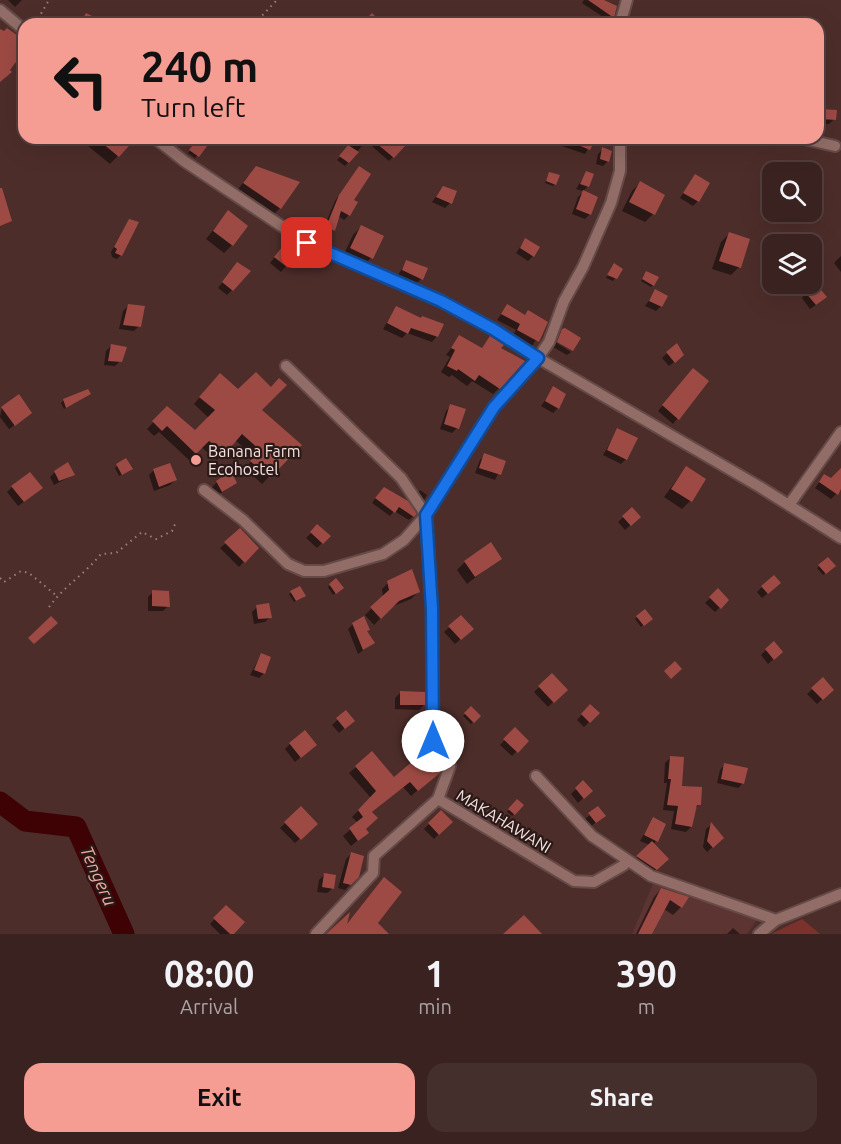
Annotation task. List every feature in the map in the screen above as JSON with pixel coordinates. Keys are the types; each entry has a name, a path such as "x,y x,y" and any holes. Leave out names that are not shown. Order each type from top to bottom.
{"street":[{"path":"622,18 627,0"},
{"path":"0,10 18,25"},
{"path":"824,143 835,146"},
{"path":"162,144 307,243 441,301 493,329 841,538"},
{"path":"204,490 243,520 288,564 304,571 324,571 387,552 404,540 426,515 494,407 538,358 549,342 564,301 584,267 610,203 620,171 620,144"},
{"path":"286,366 401,478 426,515 432,609 433,741 450,766 438,799"},
{"path":"789,505 841,432"},
{"path":"537,776 592,836 651,876 776,920"},
{"name":"MAKAHAWANI","path":"316,934 373,873 374,856 438,799 574,881 594,882 624,865"},
{"path":"759,934 776,920 840,898"}],"path":[{"path":"38,18 49,0"},
{"path":"260,18 277,0"},
{"path":"49,607 72,579 90,568 101,554 116,553 142,532 156,539 172,531 176,522"},
{"path":"0,578 4,582 21,571 29,573 57,596"}],"shaded area":[{"path":"653,884 758,918 747,934 632,934"},
{"path":"802,919 820,934 772,934 773,933"}],"building":[{"path":"588,0 604,0 617,6 614,18"},
{"path":"86,13 96,18 83,18"},
{"path":"372,13 377,18 367,18"},
{"path":"7,28 18,36 18,59 10,70 12,72 0,82 0,29 4,31"},
{"path":"824,109 837,110 836,120 824,119"},
{"path":"103,144 131,144 119,157"},
{"path":"194,144 209,144 199,157 189,150"},
{"path":"377,144 406,145 394,158"},
{"path":"576,144 593,144 590,150"},
{"path":"348,145 359,152 349,163 339,156"},
{"path":"602,147 612,151 609,162 600,159"},
{"path":"256,166 300,182 281,209 243,183"},
{"path":"359,166 371,174 354,200 358,202 350,216 341,211 335,231 326,227 339,195"},
{"path":"586,171 594,174 589,187 580,184"},
{"path":"549,172 560,175 556,185 546,181"},
{"path":"695,174 710,183 699,202 683,193"},
{"path":"640,181 665,195 655,215 629,202"},
{"path":"443,186 457,191 452,204 436,197"},
{"path":"0,188 2,188 12,221 0,226"},
{"path":"583,190 598,197 591,215 576,209"},
{"path":"228,210 248,226 233,246 213,231"},
{"path":"129,219 139,222 122,256 115,253 117,249 114,247"},
{"path":"361,225 384,236 373,259 350,248"},
{"path":"729,232 750,239 741,268 719,261"},
{"path":"525,238 540,247 534,257 520,248"},
{"path":"287,241 300,252 288,268 274,257"},
{"path":"406,260 428,268 423,280 402,270"},
{"path":"237,262 251,271 233,291 222,282"},
{"path":"614,263 623,269 617,279 607,275"},
{"path":"646,271 659,277 654,286 642,279"},
{"path":"655,289 668,296 662,307 649,301"},
{"path":"822,291 827,297 816,305 807,294 822,294"},
{"path":"128,304 145,306 141,327 123,325"},
{"path":"507,304 525,315 528,310 548,322 539,342 517,330 520,324 501,314"},
{"path":"396,306 421,318 422,316 444,324 438,337 411,328 408,334 387,323"},
{"path":"565,328 581,338 573,351 557,342 562,329"},
{"path":"459,335 482,348 490,336 504,345 501,348 525,361 500,389 479,375 475,381 458,369 457,371 447,366 455,350 451,348"},
{"path":"677,343 684,355 675,363 666,352"},
{"path":"111,344 127,347 122,362 108,361"},
{"path":"693,368 709,381 679,420 662,405"},
{"path":"256,372 271,387 279,378 287,385 262,410 302,445 270,478 250,461 260,450 242,434 225,454 209,441 196,454 167,426 162,431 152,421 167,406 195,430 215,410 199,397 220,373 238,389"},
{"path":"553,386 566,394 559,409 545,401"},
{"path":"88,389 91,394 66,408 63,399"},
{"path":"19,394 32,413 15,426 1,407"},
{"path":"450,404 466,409 459,429 444,424"},
{"path":"617,428 638,438 627,460 607,450"},
{"path":"484,453 506,461 501,475 479,468"},
{"path":"126,458 133,469 122,475 116,464"},
{"path":"68,462 75,475 59,481 54,471"},
{"path":"170,463 177,480 159,487 153,469"},
{"path":"686,466 706,479 692,502 671,489"},
{"path":"841,468 841,489 838,495 819,482 824,474 831,478"},
{"path":"30,472 43,488 24,502 11,486"},
{"path":"232,473 237,483 222,492 216,481"},
{"path":"384,487 408,501 417,514 414,517 399,507 395,513 375,498"},
{"path":"632,507 641,517 631,526 622,516"},
{"path":"317,524 331,536 323,544 310,532"},
{"path":"240,528 259,548 245,563 224,542"},
{"path":"491,542 502,559 475,577 464,561"},
{"path":"828,557 836,566 826,574 818,565"},
{"path":"412,569 420,592 399,601 381,619 370,607 389,590 387,581"},
{"path":"774,575 781,583 768,594 761,586"},
{"path":"336,578 344,588 336,594 329,584"},
{"path":"300,586 306,596 296,601 290,591"},
{"path":"718,588 729,600 721,609 709,597"},
{"path":"152,590 169,591 170,607 152,606"},
{"path":"269,603 272,618 258,619 256,605"},
{"path":"645,609 653,619 644,626 636,616"},
{"path":"461,615 474,629 461,640 448,626"},
{"path":"51,616 58,623 34,644 28,638"},
{"path":"364,616 370,630 367,631 375,643 363,650 352,623"},
{"path":"774,641 783,652 774,660 765,649"},
{"path":"261,653 271,657 265,674 254,670"},
{"path":"675,661 682,669 671,679 664,671"},
{"path":"552,673 568,690 554,703 538,686"},
{"path":"823,677 834,690 823,700 811,688"},
{"path":"400,691 425,692 425,705 400,705"},
{"path":"590,704 600,713 590,723 581,714"},
{"path":"471,706 481,716 474,723 464,713"},
{"path":"346,710 355,721 345,729 336,718"},
{"path":"515,727 529,741 518,753 503,739"},
{"path":"305,730 317,745 301,758 289,743"},
{"path":"427,749 442,767 440,773 418,791 410,782 372,812 378,818 366,829 369,833 358,841 349,828 363,817 358,810 376,791 355,766 372,751 394,777"},
{"path":"670,756 684,757 682,786 702,787 701,805 697,805 692,827 675,824 678,806 667,805 671,779 668,779"},
{"path":"724,763 748,768 744,784 721,779"},
{"path":"583,780 593,791 584,799 575,788"},
{"path":"517,799 524,805 515,815 508,809"},
{"path":"301,806 318,824 301,840 284,822"},
{"path":"598,806 606,816 596,823 588,813"},
{"path":"441,810 453,822 439,835 428,823"},
{"path":"653,817 666,824 658,842 644,835"},
{"path":"711,822 724,838 713,848 707,841"},
{"path":"652,841 669,859 657,870 636,856"},
{"path":"351,852 364,856 359,877 351,885 343,883"},
{"path":"324,873 336,875 334,889 322,887"},
{"path":"384,877 402,892 378,923 389,934 326,934 350,912 347,924"},
{"path":"661,888 689,897 682,908 670,900 652,934 638,934"},
{"path":"226,905 245,922 234,934 230,934 213,918"},
{"path":"524,915 542,934 503,934"}],"waterway":[{"name":"Tengeru","path":"0,802 25,821 76,827 124,934"}],"place":[{"name":"Banana Farm Ecohostel","path":"196,460"}],"route":[{"path":"307,243 441,301 493,329 538,358 484,421 426,515 432,609 433,741"}]}
